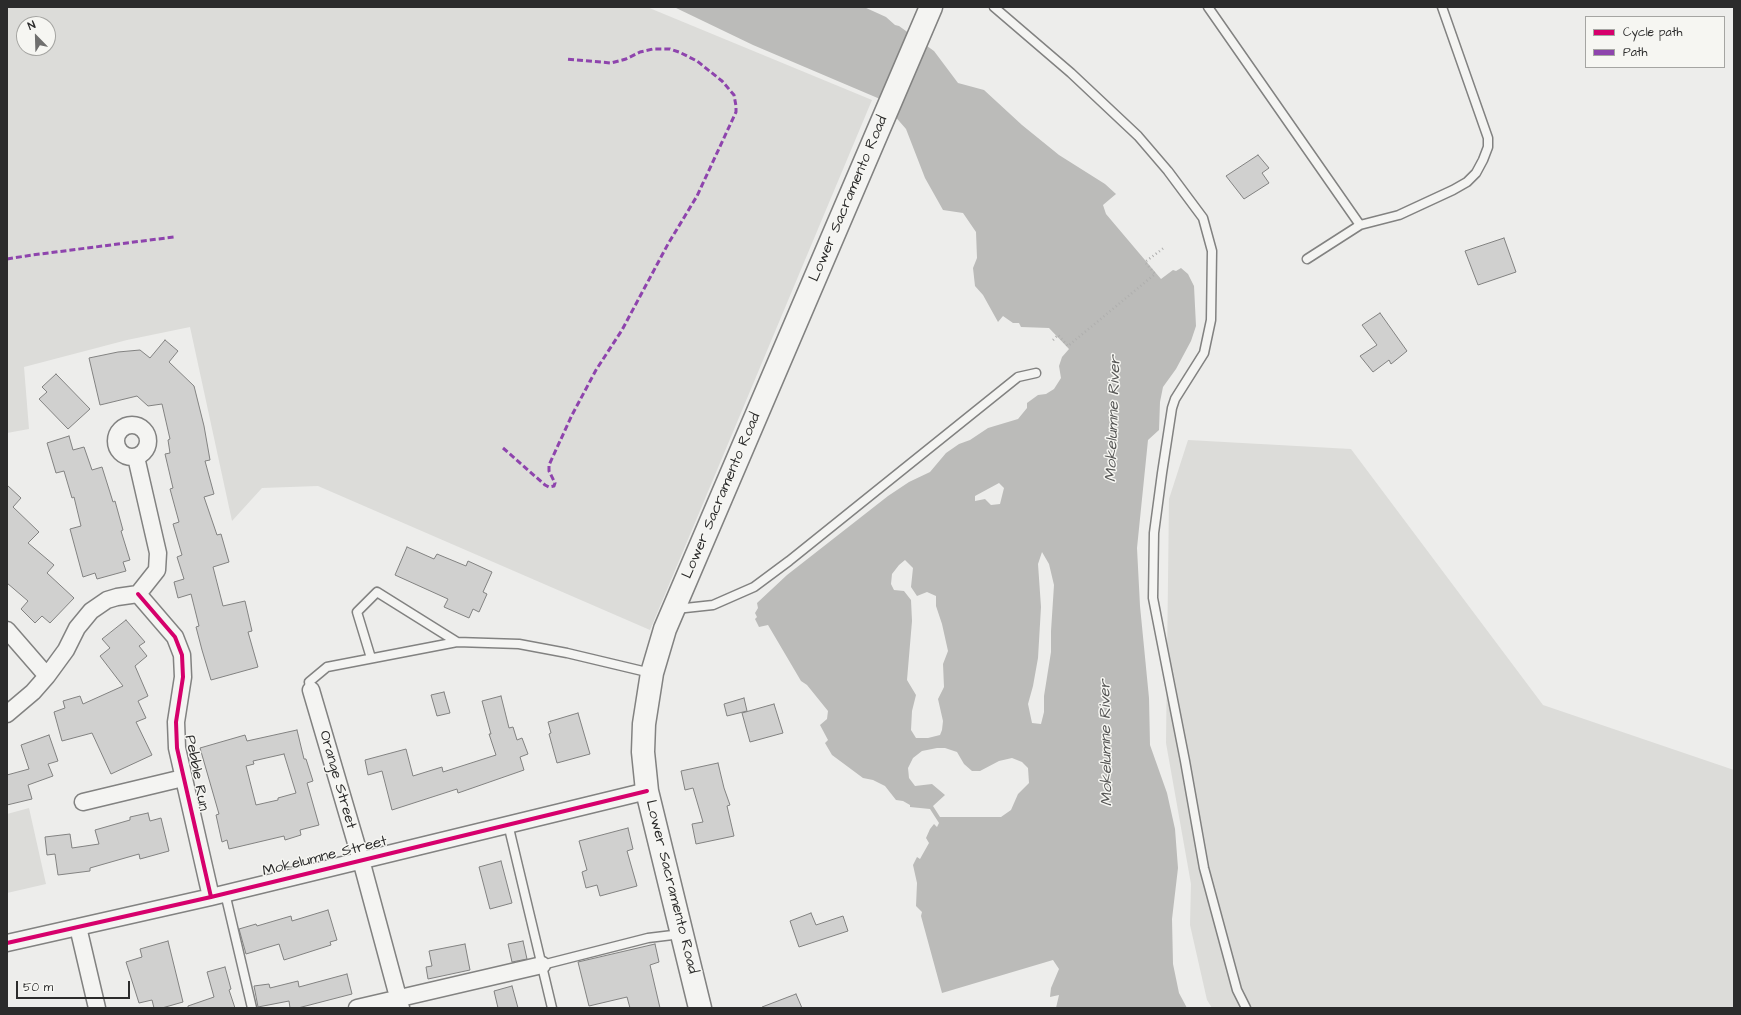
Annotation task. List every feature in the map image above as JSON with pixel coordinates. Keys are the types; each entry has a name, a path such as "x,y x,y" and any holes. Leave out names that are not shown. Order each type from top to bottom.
{"main road":[{"name":"Lower Sacramento Road","path":"700,1008 647,791 643,752 644,724 652,673 665,629 931,7"}],"street":[{"path":"7,714 32,692 47,676 63,654 77,628 91,611 108,600 138,594 157,570 158,553 136,457"},
{"name":"Pebble Run","path":"138,594 175,637 182,655 183,677 176,722 177,748 182,778 218,895"},
{"path":"7,630 47,676"},
{"name":"Orange Street","path":"311,690 361,860 400,1003"},
{"path":"83,802 182,778"},
{"name":"Mokelumne Street","path":"7,943 218,895 647,791"},
{"path":"78,928 96,1008"},
{"path":"357,1008 400,1003 542,964"}],"lane":[{"path":"994,7 1072,73 1138,136 1168,171 1203,218 1212,251 1211,320 1204,353 1175,399 1172,408 1154,533 1153,598 1204,868 1237,990 1246,1008"},
{"path":"1208,7 1360,225"},
{"path":"1307,259 1360,225 1399,215 1453,190 1467,182 1476,173 1483,160 1488,147 1488,138 1442,7"},
{"path":"674,609 713,605 754,588 1018,377 1036,373"},
{"path":"371,658 357,612 377,592 457,642"},
{"path":"311,690 309,682 327,667 457,642 520,644 574,654 652,673"},
{"path":"508,824 552,1008"},
{"path":"218,895 252,1008"},
{"path":"542,964 648,938 682,934"}],"path":[{"path":"1053,340 1058,335 1068,346 1155,274 1145,262 1165,247"}],"shaded area":[{"path":"7,7 647,7 872,100 650,630 318,486 262,488 232,521 190,327 127,340 24,367 29,429 7,433"},
{"path":"1188,440 1351,449 1543,705 1734,770 1734,1008 1212,1008 1207,1000 1190,925 1191,884 1166,743 1169,499"},
{"path":"29,808 46,884 7,893 7,814"}],"water":[{"name":"Mokelumne River","path":"674,7 864,7 886,17 895,25 899,26 934,51 958,83 984,90 1022,125 1059,155 1105,184 1116,194 1103,205 1106,214 1161,279 1173,270 1176,271 1181,268 1188,274 1194,286 1196,326 1191,341 1176,369 1163,387 1160,402 1159,430 1148,440 1137,548 1140,606 1149,698 1150,745 1167,793 1175,829 1178,868 1172,919 1173,964 1179,993 1187,1008 1056,1008 1059,995 1050,997 1051,988 1059,969 1053,960 942,993 921,916 922,912 916,906 917,883 913,865 917,857 920,859 929,843 926,838 930,829 934,824 937,827 939,823 930,809 910,807 910,805 903,801 896,800 885,786 873,780 863,778 832,755 825,743 828,740 820,725 827,719 828,711 807,685 801,681 768,625 759,627 755,619 757,617 755,613 758,608 757,603 787,575 888,496 909,482 930,472 946,453 959,444 970,440 988,428 1018,419 1027,408 1027,403 1038,395 1046,394 1054,389 1061,378 1059,366 1062,357 1069,349 1049,328 1021,327 1019,323 1013,323 1003,316 998,322 983,295 975,286 973,268 977,258 976,232 963,213 943,210 925,178 906,129 880,99 753,45","holes":["999,483 1004,488 1000,504 991,505 985,499 975,501 975,496","1042,552 1049,564 1054,585 1051,652 1044,696 1044,712 1041,724 1032,723 1028,704 1038,658 1041,607 1038,564","905,560 913,568 911,587 917,596 927,592 936,596 936,606 948,651 943,664 944,687 938,699 943,721 942,730 940,735 928,738 916,738 911,730 912,711 916,695 907,680 912,621 911,600 904,591 894,590 891,584 892,574","945,748 957,752 964,764 972,771 980,771 999,761 1012,758 1022,762 1028,768 1029,783 1018,794 1011,810 1001,817 940,817 933,806 945,795 932,784 915,786 909,778 908,768 913,758 922,751"]}],"building":[{"path":"1258,155 1269,168 1262,173 1269,183 1244,199 1226,176"},
{"path":"1504,238 1516,272 1478,285 1465,251"},
{"path":"1380,313 1407,351 1391,364 1389,360 1373,372 1360,356 1377,345 1362,325"},
{"path":"165,340 178,351 169,362 194,386 204,426 210,460 205,461 214,494 204,497 217,535 221,534 229,562 213,567 223,606 245,601 252,631 248,632 258,667 211,680 196,627 199,626 191,594 178,598 174,582 184,579 177,557 182,555 173,524 179,522 170,489 173,488 165,454 170,453 168,440 170,439 162,404 148,406 137,396 100,405 89,358 118,352 140,350 150,358"},
{"path":"56,374 90,409 68,429 39,399 47,392 42,387"},
{"path":"69,436 73,450 84,447 92,470 102,467 113,502 115,501 123,530 121,531 130,560 123,562 126,571 97,579 95,573 83,577 70,529 81,526 74,497 72,498 64,471 56,473 47,443"},
{"path":"7,485 21,498 13,507 39,532 28,543 54,565 47,573 74,598 50,623 42,616 35,623 21,609 28,601 7,583"},
{"path":"407,547 434,559 437,554 466,566 468,561 492,572 483,592 487,594 479,612 473,609 469,618 444,607 448,599 395,575"},
{"path":"126,620 145,642 139,646 147,656 135,666 148,696 138,701 146,718 136,722 152,755 111,774 92,733 62,741 54,712 65,708 63,701 80,696 83,704 123,686 100,656 110,648 102,639"},
{"path":"444,692 450,713 437,716 431,695"},
{"path":"501,696 509,728 513,727 517,740 522,738 528,754 520,757 524,770 458,793 457,789 392,810 382,771 368,775 365,760 406,749 413,776 442,767 443,772 496,755 489,734 491,734 482,701"},
{"path":"744,698 747,711 727,716 724,704"},
{"path":"774,704 783,733 750,742 742,713"},
{"path":"578,713 590,754 557,763 549,734 551,733 548,722"},
{"path":"297,730 304,759 306,759 313,781 307,783 319,825 300,830 301,835 285,840 284,836 229,849 227,840 222,842 216,815 219,814 200,748 245,735 247,741","holes":["284,754 296,793 278,798 278,800 256,805 246,766 254,764 253,761"]},
{"path":"49,735 58,761 48,764 53,776 28,785 32,799 7,805 7,775 29,769 21,745"},
{"path":"718,763 730,805 727,806 734,836 696,844 692,824 703,822 693,788 685,790 681,771"},
{"path":"148,813 150,821 161,818 169,851 140,859 139,854 90,868 90,871 58,875 55,854 47,855 45,837 70,834 72,848 99,844 95,830 130,820 130,817"},
{"path":"628,828 633,849 627,851 637,886 600,896 597,885 586,888 582,872 587,870 579,841"},
{"path":"501,861 512,903 490,909 479,867"},
{"path":"328,910 337,940 330,942 331,945 284,960 279,944 246,954 239,929 256,924 257,926 291,916 292,921"},
{"path":"811,913 816,925 843,916 848,931 799,947 790,921"},
{"path":"168,941 183,1002 162,1008 154,1008 152,1000 139,1003 126,962 142,957 140,949"},
{"path":"523,941 527,959 512,962 508,944"},
{"path":"465,944 470,970 428,979 426,967 432,966 429,951"},
{"path":"655,944 659,962 650,965 660,1008 630,1008 627,997 589,1006 578,962"},
{"path":"225,967 231,989 229,990 235,1008 188,1008 188,1006 214,997 207,972"},
{"path":"347,974 352,994 298,1008 290,1008 289,1001 258,1007 254,986 269,984 270,988 298,981 299,987"},
{"path":"512,986 518,1008 498,1008 494,991"},
{"path":"796,994 802,1008 762,1008 762,1007"}],"marked path":[{"path":"503,448 545,485 549,487 554,486 555,483 549,471 549,465 572,415 596,370 622,330 668,244 697,196 736,112 734,95 722,81 697,61 670,49 653,49 640,52 626,59 611,63 566,59"},
{"path":"7,259 174,237"}],"cycle path":[{"path":"138,594 175,637 182,655 183,677 176,722 177,748 211,897"},
{"path":"7,943 211,897 647,791"}]}
